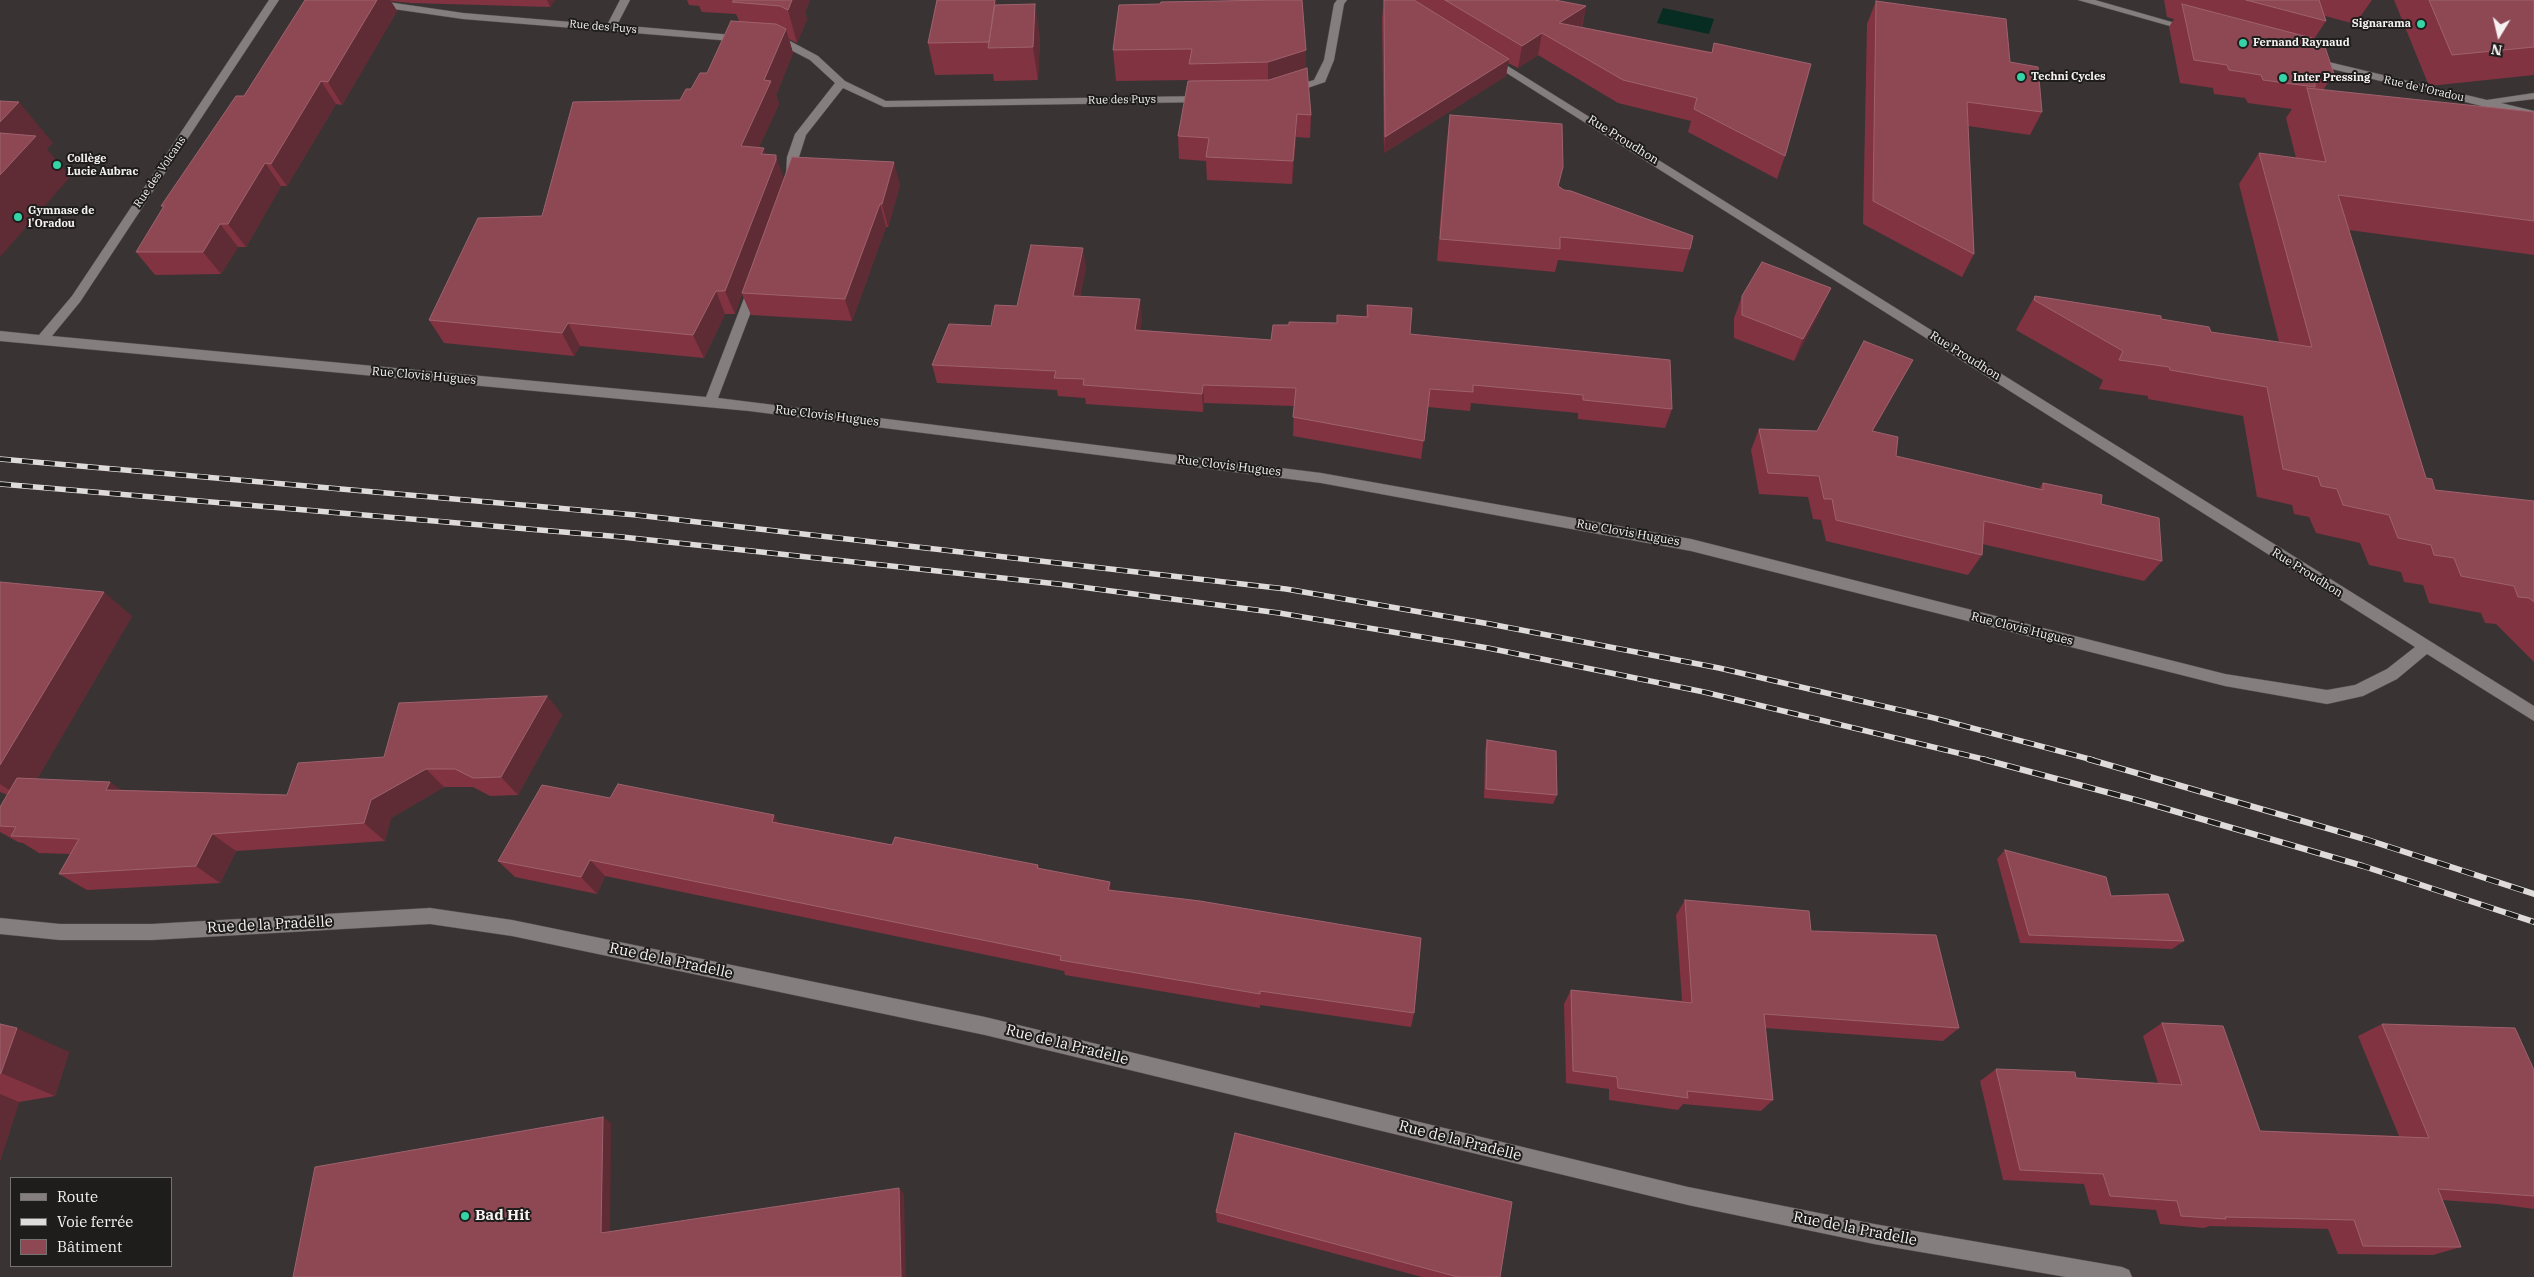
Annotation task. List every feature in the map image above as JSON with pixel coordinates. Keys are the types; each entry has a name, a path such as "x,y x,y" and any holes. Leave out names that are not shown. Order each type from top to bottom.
{"street":[{"name":"Rue des Volcans","path":"42,340 76,299 274,0"},
{"name":"Rue des Puys","path":"352,0 463,16 786,42 814,58 841,83 884,104 1220,98"},
{"path":"610,28 626,0"},
{"path":"1277,95 1319,82 1329,60 1339,4 1342,0"},
{"path":"2083,0 2206,33"},
{"name":"Rue Proudhon","path":"1480,52 1623,140 2534,714"},
{"name":"Rue de l'Oradou","path":"2300,58 2534,115"},
{"path":"789,193 792,184 793,157 801,134 841,83"},
{"path":"2481,102 2534,96"},
{"path":"710,403 758,275"},
{"name":"Rue Clovis Hugues","path":"0,336 710,403 1321,478 1701,547 2225,680 2327,697 2358,691 2392,674 2425,647"},
{"name":"Rue de la Pradelle","path":"0,926 60,932 152,932 430,916 512,928 985,1026 1688,1196 1874,1234 2119,1277"}],"shaded area":[{"path":"1663,8 1714,19 1709,34 1657,23"}],"building":[{"path":"305,0 377,0 328,82 321,81 271,164 265,163 228,224 220,224 203,252 136,252 164,206 161,206 236,96 244,96"},
{"path":"734,0 792,0 788,10 780,6 732,2"},
{"path":"937,0 995,0 989,42 928,43"},
{"path":"1302,0 1306,50 1268,62 1189,64 1192,49 1113,50 1119,5 1160,4 1161,2"},
{"path":"1384,0 1414,0 1509,59 1385,137"},
{"path":"1445,0 1555,0 1586,6 1559,23 1712,53 1714,43 1811,64 1785,156 1694,109 1697,98 1623,80 1542,33 1522,46"},
{"path":"2246,0 2319,0 2326,21"},
{"path":"2429,0 2534,0 2534,47 2452,55"},
{"path":"1876,1 2006,19 2010,62 2038,67 2042,112 1967,102 1974,254 1873,201"},
{"path":"1035,4 1033,47 988,48 995,5"},
{"path":"2182,4 2323,41 2334,74 2315,76 2315,87 2263,80 2261,75 2229,70 2227,65 2194,60"},
{"path":"731,21 776,24 786,29 764,80 771,81 741,146 764,148 761,154 776,155 776,160 725,291 716,291 693,335 568,323 562,333 429,320 478,218 542,216 573,102 680,100 686,89 691,89 700,73 707,73"},
{"path":"1307,68 1311,115 1297,114 1293,161 1206,157 1209,138 1178,136 1188,81 1269,80"},
{"path":"2307,88 2534,112 2534,221 2338,195 2426,478 2432,479 2435,490 2534,501 2534,602 2529,598 2518,597 2514,586 2461,576 2454,558 2434,555 2431,545 2398,538 2389,515 2343,505 2337,489 2321,486 2318,477 2283,469 2267,387 2170,370 2169,367 2119,360 2123,351 2034,300 2035,296 2161,316 2161,319 2209,327 2211,332 2312,347 2259,153 2326,162"},
{"path":"0,101 19,102 0,122"},
{"path":"1450,115 1562,124 1563,167 1558,186 1564,190 1693,236 1690,249 1560,237 1560,249 1440,239"},
{"path":"0,133 36,136 0,175"},
{"path":"792,157 894,162 882,204 880,204 845,299 742,293"},
{"path":"1031,245 1083,248 1073,296 1140,299 1135,330 1271,340 1273,325 1289,325 1289,322 1337,323 1337,315 1368,317 1367,305 1412,308 1410,334 1670,360 1672,409 1583,400 1583,395 1473,385 1473,392 1430,389 1424,441 1293,417 1296,388 1203,385 1202,394 1083,385 1084,379 1054,378 1056,371 932,365 949,324 991,326 995,305 1017,306"},
{"path":"1762,262 1831,288 1803,339 1742,315 1742,296"},
{"path":"1864,341 1913,360 1872,431 1898,437 1896,456 2043,490 2043,483 2102,495 2101,504 2159,518 2162,561 1984,521 1982,555 1836,520 1832,499 1824,499 1819,476 1768,473 1759,429 1817,431"},
{"path":"0,582 104,592 0,765"},
{"path":"547,696 501,777 473,778 455,769 426,769 371,800 364,823 212,834 196,866 59,874 79,839 11,836 16,827 0,826 0,807 17,778 110,782 106,790 287,795 298,763 384,757 399,703"},
{"path":"1487,740 1556,751 1557,795 1486,789"},
{"path":"618,784 774,815 772,822 892,845 895,837 1038,865 1037,868 1110,882 1108,890 1200,901 1421,938 1414,1013 1260,991 1260,994 1060,960 1061,956 590,860 581,877 498,861 542,785 610,798"},
{"path":"2005,850 2106,877 2111,896 2168,894 2184,941 2029,935"},
{"path":"1685,900 1809,911 1811,931 1936,935 1959,1028 1764,1014 1773,1100 1687,1091 1688,1098 1618,1088 1617,1077 1573,1071 1571,990 1692,1003"},
{"path":"2162,1023 2223,1026 2260,1131 2429,1138 2382,1024 2515,1028 2534,1070 2534,1196 2438,1189 2461,1247 2363,1246 2354,1220 2225,1217 2226,1219 2181,1216 2177,1201 2110,1196 2103,1174 2020,1170 1996,1069 2075,1072 2076,1078 2182,1085"},
{"path":"0,1024 17,1028 0,1074"},
{"name":"Bad Hit","path":"603,1117 601,1233 899,1188 901,1277 293,1277 315,1167"},
{"path":"1235,1133 1512,1202 1500,1277 1458,1277 1216,1212"}],"railway":[{"path":"0,459 636,515 1286,589 1490,624 1719,668 1934,718 2093,760"},
{"path":"0,484 622,537 1058,584 1279,613 1488,648 1704,692 1987,760"},
{"path":"1982,759 2136,800 2363,866 2534,922"},
{"path":"2088,759 2368,840 2534,894"}],"place":[{"name":"Signarama","path":"2421,24"},
{"name":"Fernand Raynaud","path":"2243,43"},
{"name":"Techni Cycles","path":"2021,77"},
{"name":"Inter Pressing","path":"2283,78"},
{"name":"Collège Lucie Aubrac","path":"57,165"},
{"name":"Gymnase de l'Oradou","path":"18,217"},
{"name":"Bad Hit","path":"465,1216"}]}
